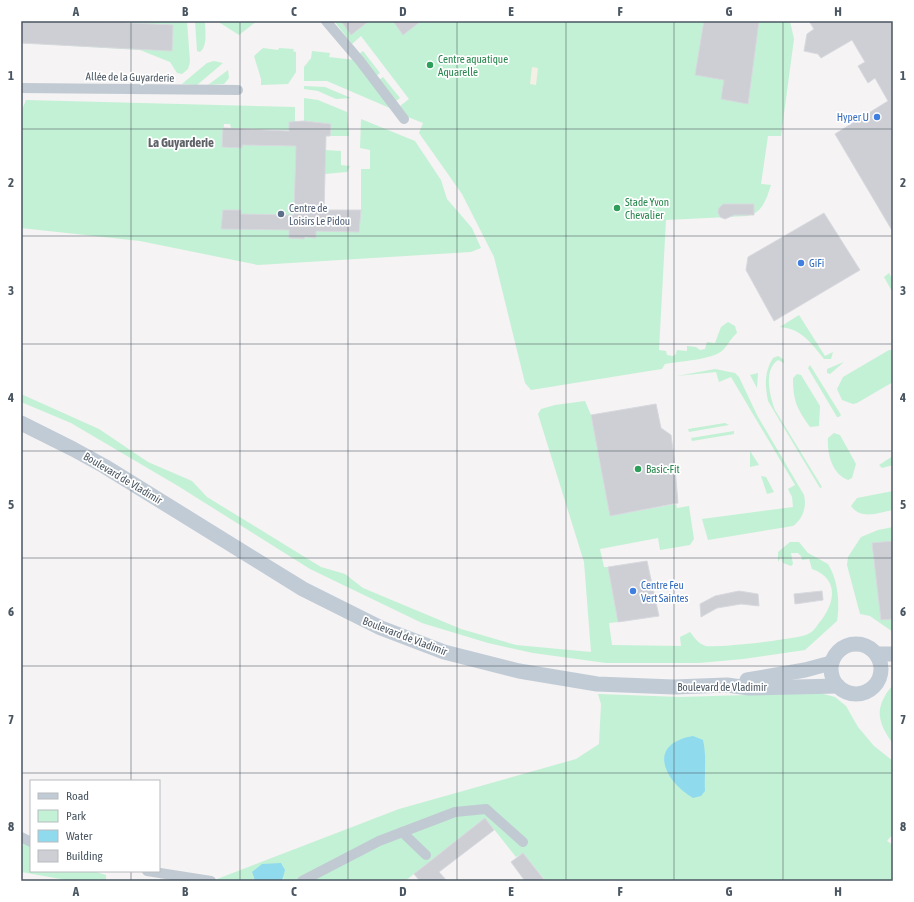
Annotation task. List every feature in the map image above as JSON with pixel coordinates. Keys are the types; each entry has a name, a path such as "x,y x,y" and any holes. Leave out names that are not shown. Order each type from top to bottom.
{"main road":[{"name":"Boulevard de Vladimir","path":"21,423 104,466 303,589 356,617 414,641 479,662 567,680 623,686 702,687 727,685 749,688 838,686"},
{"path":"850,644 864,645 876,654 886,677 867,692 850,694 838,686 833,680 831,663 838,651 850,644"},
{"path":"876,654 893,654"},
{"path":"727,685 804,670 831,663"}],"street":[{"path":"326,21 360,61 404,119"},
{"name":"Allée de la Guyarderie","path":"21,88 238,90"},
{"path":"302,881 379,841 455,812 486,809 523,842"},
{"path":"402,832 426,855"},
{"path":"21,837 30,842"},
{"path":"153,872 211,881"}],"green space":[{"path":"21,21 187,21 190,62 188,69 182,74 177,73 170,62 140,50 21,43"},
{"path":"195,21 205,21 205,42 203,49 200,52 197,51"},
{"path":"217,21 257,21 239,35"},
{"name":"Stade Yvon Chevalier","path":"334,21 790,21 794,39 781,136 768,136 761,184 771,185 763,205 757,212 747,216 666,220 659,350 666,351 667,355 673,356 676,354 677,350 687,351 687,346 696,347 700,350 705,349 707,342 715,343 721,327 728,322 735,326 737,333 723,350 712,356 696,360 665,364 662,369 531,390 525,383 494,257 462,194 419,133 423,123 408,117 400,106 409,99 361,36 352,44"},
{"path":"263,48 278,50 279,48 294,49 293,51 296,52 296,72 288,84 261,85 261,79 254,56"},
{"path":"312,51 330,53 329,57 355,60 392,109 327,81 304,81 304,67 311,58"},
{"path":"363,51 380,73 376,76 359,54"},
{"path":"214,61 223,63 197,85 182,84 207,63"},
{"path":"228,70 229,78 224,84 208,85"},
{"path":"383,77 400,98 396,101 379,80"},
{"path":"304,86 325,87 351,98 336,99 318,91 304,89"},
{"path":"304,98 318,100 347,112 349,136 330,136 330,124 304,121"},
{"path":"26,100 295,107 295,122 289,130 231,128 230,124 224,124 222,147 242,148 242,145 296,146 294,215 289,230 289,238 315,237 316,231 359,232 361,210 361,169 370,169 370,150 360,148 361,119 415,141 441,180 447,199 472,228 481,248 471,252 258,265 140,241 21,228 21,112"},
{"path":"325,150 341,151 341,165 350,166 347,172 325,174"},
{"path":"889,273 893,280 893,293 884,277"},
{"path":"799,315 825,356 833,352 831,359 824,359 810,342 800,334 788,328 780,327"},
{"path":"889,350 893,350 893,382 857,403 853,404 842,400 837,389 843,377"},
{"path":"778,356 783,359 784,363 778,360 773,364 769,377 773,404 775,410 822,487 820,488 768,401 766,384 768,369 773,358"},
{"path":"844,362 830,374 827,373 827,369"},
{"path":"810,365 841,415 839,417 837,417 808,368"},
{"path":"715,369 735,373 739,377 757,415 804,495 805,504 802,516 793,526 708,540 702,519 793,507 792,497 788,489 795,485 731,377 719,382 716,372 677,376"},
{"path":"758,373 757,388 750,375"},
{"path":"797,374 801,375 820,406 819,426 810,427 797,404 794,393 793,378"},
{"path":"21,394 99,429 148,462 192,481 207,497 321,567 345,574 363,588 461,629 516,645 591,652 584,562 538,414 541,409 555,405 585,401 591,415 610,516 676,504 677,508 689,506 694,539 690,545 660,550 658,538 600,549 604,567 608,567 618,622 609,623 612,645 681,646 680,637 690,632 701,644 706,646 775,641 810,633 817,626 829,608 832,593 831,585 821,573 812,569 809,559 802,560 798,553 791,553 793,564 791,566 783,563 781,557 778,562 778,552 790,542 799,542 808,553 828,564 836,584 838,607 837,621 805,650 743,659 699,663 606,663 533,653 488,643 422,623 310,569 178,486 71,423 21,402"},
{"path":"725,423 729,425 689,432 688,429"},
{"path":"734,431 734,434 692,441 691,438"},
{"path":"834,433 840,435 856,464 852,478 848,480 834,468 830,457 828,450 828,438"},
{"path":"750,451 759,465 750,467"},
{"path":"893,456 893,465 882,468 879,465"},
{"path":"761,476 766,477 774,492 767,494"},
{"path":"893,491 893,510 876,514 865,514 860,513 851,506 857,498"},
{"path":"893,527 893,541 872,543 881,620 893,619 893,632 870,616 860,614 847,565 848,557 861,537 878,530"},
{"path":"893,686 893,744 883,727 880,709 887,692"},
{"path":"820,693 835,697 846,706 858,727 874,746 893,761 893,834 887,841 893,845 893,881 542,881 544,879 523,853 516,857 485,818 405,881 282,881 284,878 252,872 255,881 212,881 399,809 576,759 599,744 601,704 598,694 680,697"},
{"path":"21,841 30,846 30,872 96,872 106,875 106,881 72,881 21,872"}],"sand":[{"path":"532,67 538,68 536,85 530,84"}],"water":[{"path":"693,736 703,740 705,759 705,791 701,796 693,798 674,782 664,763 665,754 669,747 679,740"},
{"path":"281,863 285,870 282,881 255,881 252,872 262,864"}],"building":[{"path":"21,21 91,21 173,25 172,51 21,43"},
{"path":"341,21 369,21 351,35"},
{"path":"393,21 421,21 403,35"},
{"path":"704,21 759,21 748,104 721,99 724,80 695,75"},
{"name":"Hyper U","path":"809,21 893,21 893,232 835,134 888,101 875,78 868,83 858,66 865,62 852,40 821,58 818,54 804,51 807,34 814,29"},
{"path":"304,121 331,124 330,136 326,136 324,210 361,210 359,232 316,231 316,238 305,237 304,239 289,238 289,230 221,229 223,210 241,210 241,214 294,215 296,146 242,145 242,148 222,147 223,128 289,131 289,122"},
{"path":"723,204 754,204 754,215 734,215 725,219 720,217 718,212 719,208"},
{"name":"GiFi","path":"824,213 860,270 774,321 746,270 748,257"},
{"name":"Basic-Fit","path":"656,404 661,428 671,435 678,503 610,516 591,415"},
{"path":"893,541 893,619 881,620 872,543"},
{"name":"Centre Feu Vert Saintes","path":"647,561 659,616 618,622 608,567"},
{"path":"739,591 758,594 759,606 741,604 717,608 701,617 700,604 715,596"},
{"path":"822,591 823,600 795,604 794,594"},
{"path":"485,818 494,830 439,872 447,881 420,881 414,874"},
{"path":"523,853 545,881 525,881 511,862"}],"place":[{"name":"Centre aquatique Aquarelle","path":"430,65"},
{"name":"Hyper U","path":"877,117"},
{"name":"Stade Yvon Chevalier","path":"617,208"},
{"name":"Centre de Loisirs Le Pidou","path":"281,214"},
{"name":"GiFi","path":"801,263"},
{"name":"Basic-Fit","path":"638,469"},
{"name":"Centre Feu Vert Saintes","path":"633,591"}],"district":[{"name":"La Guyarderie","path":"181,142"}]}
